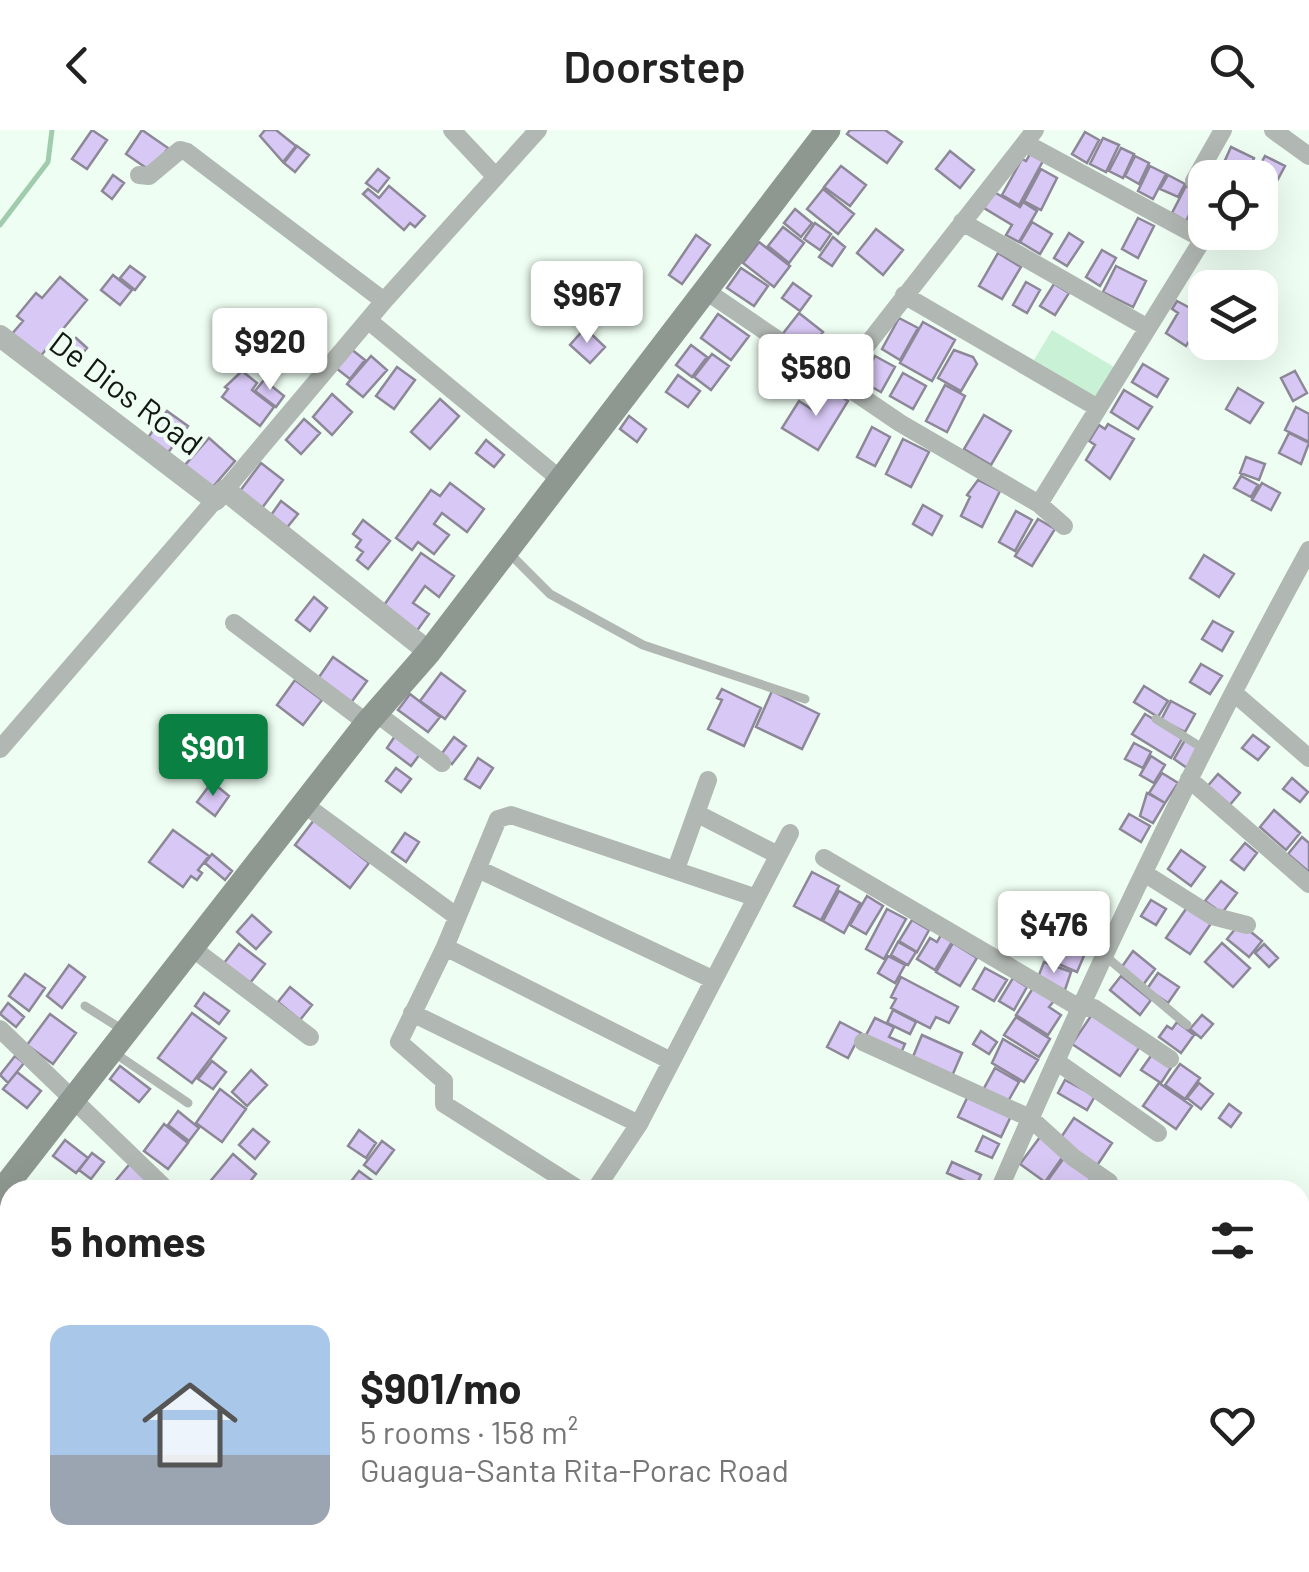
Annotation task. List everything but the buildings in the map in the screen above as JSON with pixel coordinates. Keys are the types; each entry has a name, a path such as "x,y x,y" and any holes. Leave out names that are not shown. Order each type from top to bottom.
{"main road":[{"path":"10,1180 371,718 428,652 828,130"}],"street":[{"path":"452,130 496,176"},
{"path":"0,749 384,300 538,130"},
{"path":"1206,160 1223,130"},
{"path":"1273,130 1309,156"},
{"path":"838,382 1030,136 1203,239 1038,504"},
{"path":"139,176 149,176 180,150 187,152 384,300"},
{"path":"962,222 1148,328"},
{"path":"706,291 838,382 1038,504 1064,526"},
{"path":"904,295 1098,408"},
{"path":"369,321 561,480"},
{"name":"De Dios Road","path":"0,336 428,652"},
{"path":"1002,1180 1078,1007 1204,749 1309,550"},
{"path":"234,623 442,763"},
{"path":"1234,693 1309,758"},
{"path":"1189,779 1309,884"},
{"path":"676,869 708,780"},
{"path":"305,806 456,916"},
{"path":"696,814 778,854"},
{"path":"559,1180 444,1104 444,1081 399,1042 445,948 498,820 512,815 754,898"},
{"path":"602,1180 639,1124 790,832"},
{"path":"824,858 1078,1007 1094,1008 1170,1059"},
{"path":"478,869 712,979"},
{"path":"1144,873 1212,916 1247,925"},
{"path":"192,948 310,1036"},
{"path":"445,948 670,1060"},
{"path":"412,1013 639,1124"},
{"path":"0,1029 157,1180"},
{"path":"863,1042 1030,1118 1107,1180"},
{"path":"1056,1061 1158,1133"}],"lane":[{"path":"506,550 550,594 643,645 805,699"},
{"path":"1156,719 1204,749"},
{"path":"1104,955 1187,1025"},
{"path":"85,1006 188,1103"}],"green space":[{"path":"1052,330 1114,367 1096,397 1034,360"}],"waterway":[{"path":"0,225 48,162 52,130"}]}
